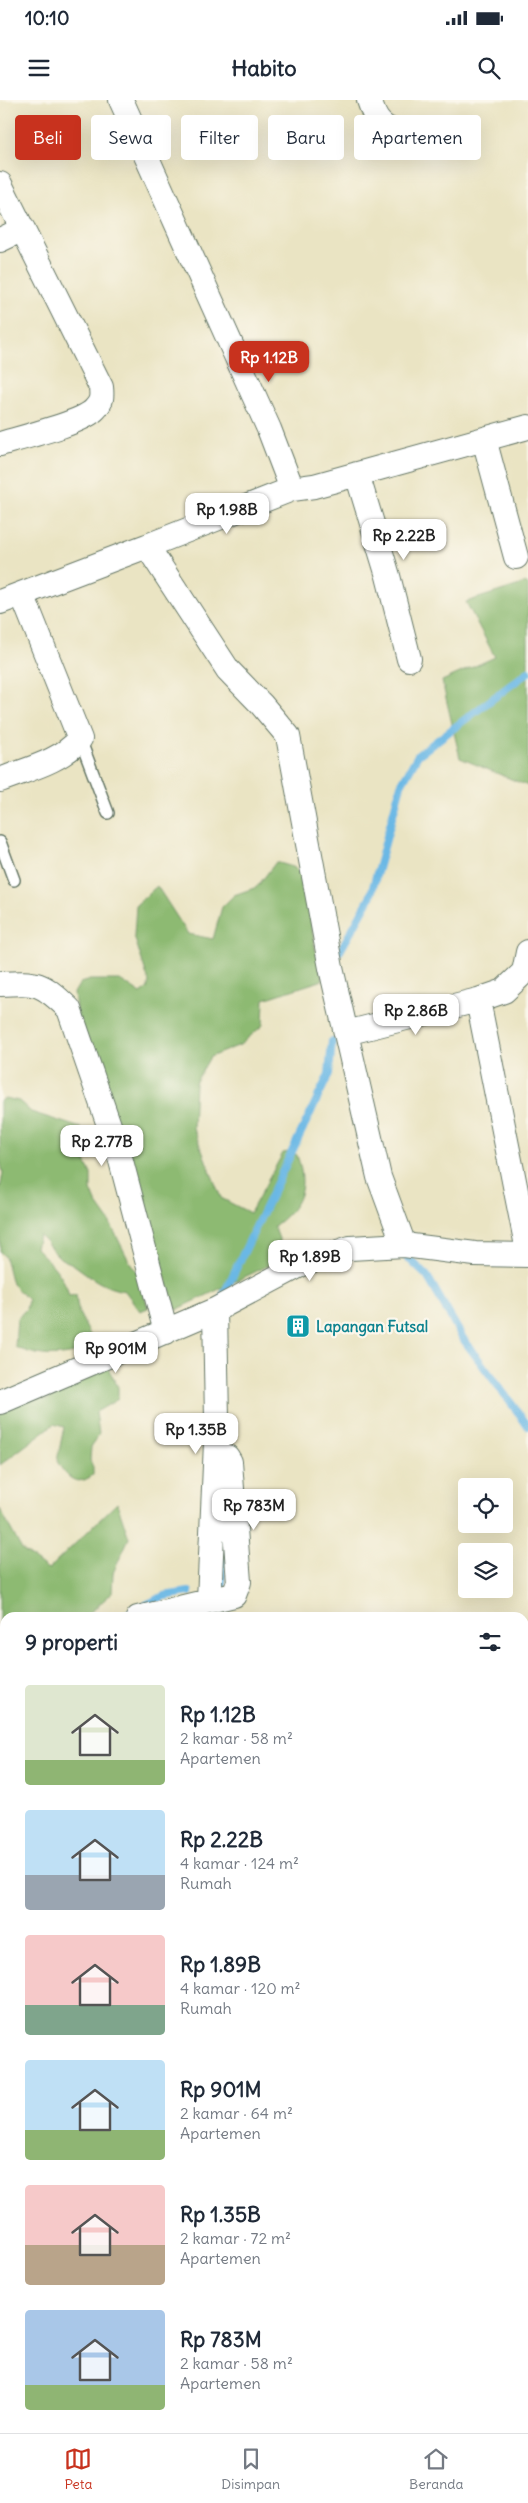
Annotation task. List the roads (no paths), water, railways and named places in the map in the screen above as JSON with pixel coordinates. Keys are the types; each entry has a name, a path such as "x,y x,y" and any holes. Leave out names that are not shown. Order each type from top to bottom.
{"street":[{"path":"121,100 269,429 292,489"},
{"path":"369,100 374,115"},
{"path":"0,184 101,387 102,398 95,410 78,420 0,444"},
{"path":"0,240 23,229"},
{"path":"0,602 292,489 314,486 528,427"},
{"path":"484,439 516,557"},
{"path":"356,474 388,576 409,659"},
{"path":"147,546 228,670 261,704 288,736 331,968 379,1177 404,1245"},
{"path":"0,780 58,758 70,751 80,739 22,594"},
{"path":"346,1033 478,1000 504,990 513,984 524,972 528,952"},
{"path":"0,984 32,982 50,991 69,1009 120,1157 166,1332"},
{"path":"478,1000 528,1251"},
{"path":"0,1402 216,1310 304,1263 350,1248 404,1245 474,1254 528,1255"},
{"path":"162,1612 209,1600 215,1455 216,1310"}],"lane":[{"path":"80,739 108,813"},
{"path":"0,842 14,880"}],"waterway":[{"path":"340,951 370,898 401,785 418,755 528,672"},
{"path":"223,1296 329,1074 332,1041"},
{"path":"400,1253 403,1253 427,1276 464,1340 528,1426"},
{"path":"222,1560 222,1586"},
{"path":"131,1612 164,1596 189,1592"}],"place":[{"name":"Lapangan Futsal","path":"298,1326"}]}
